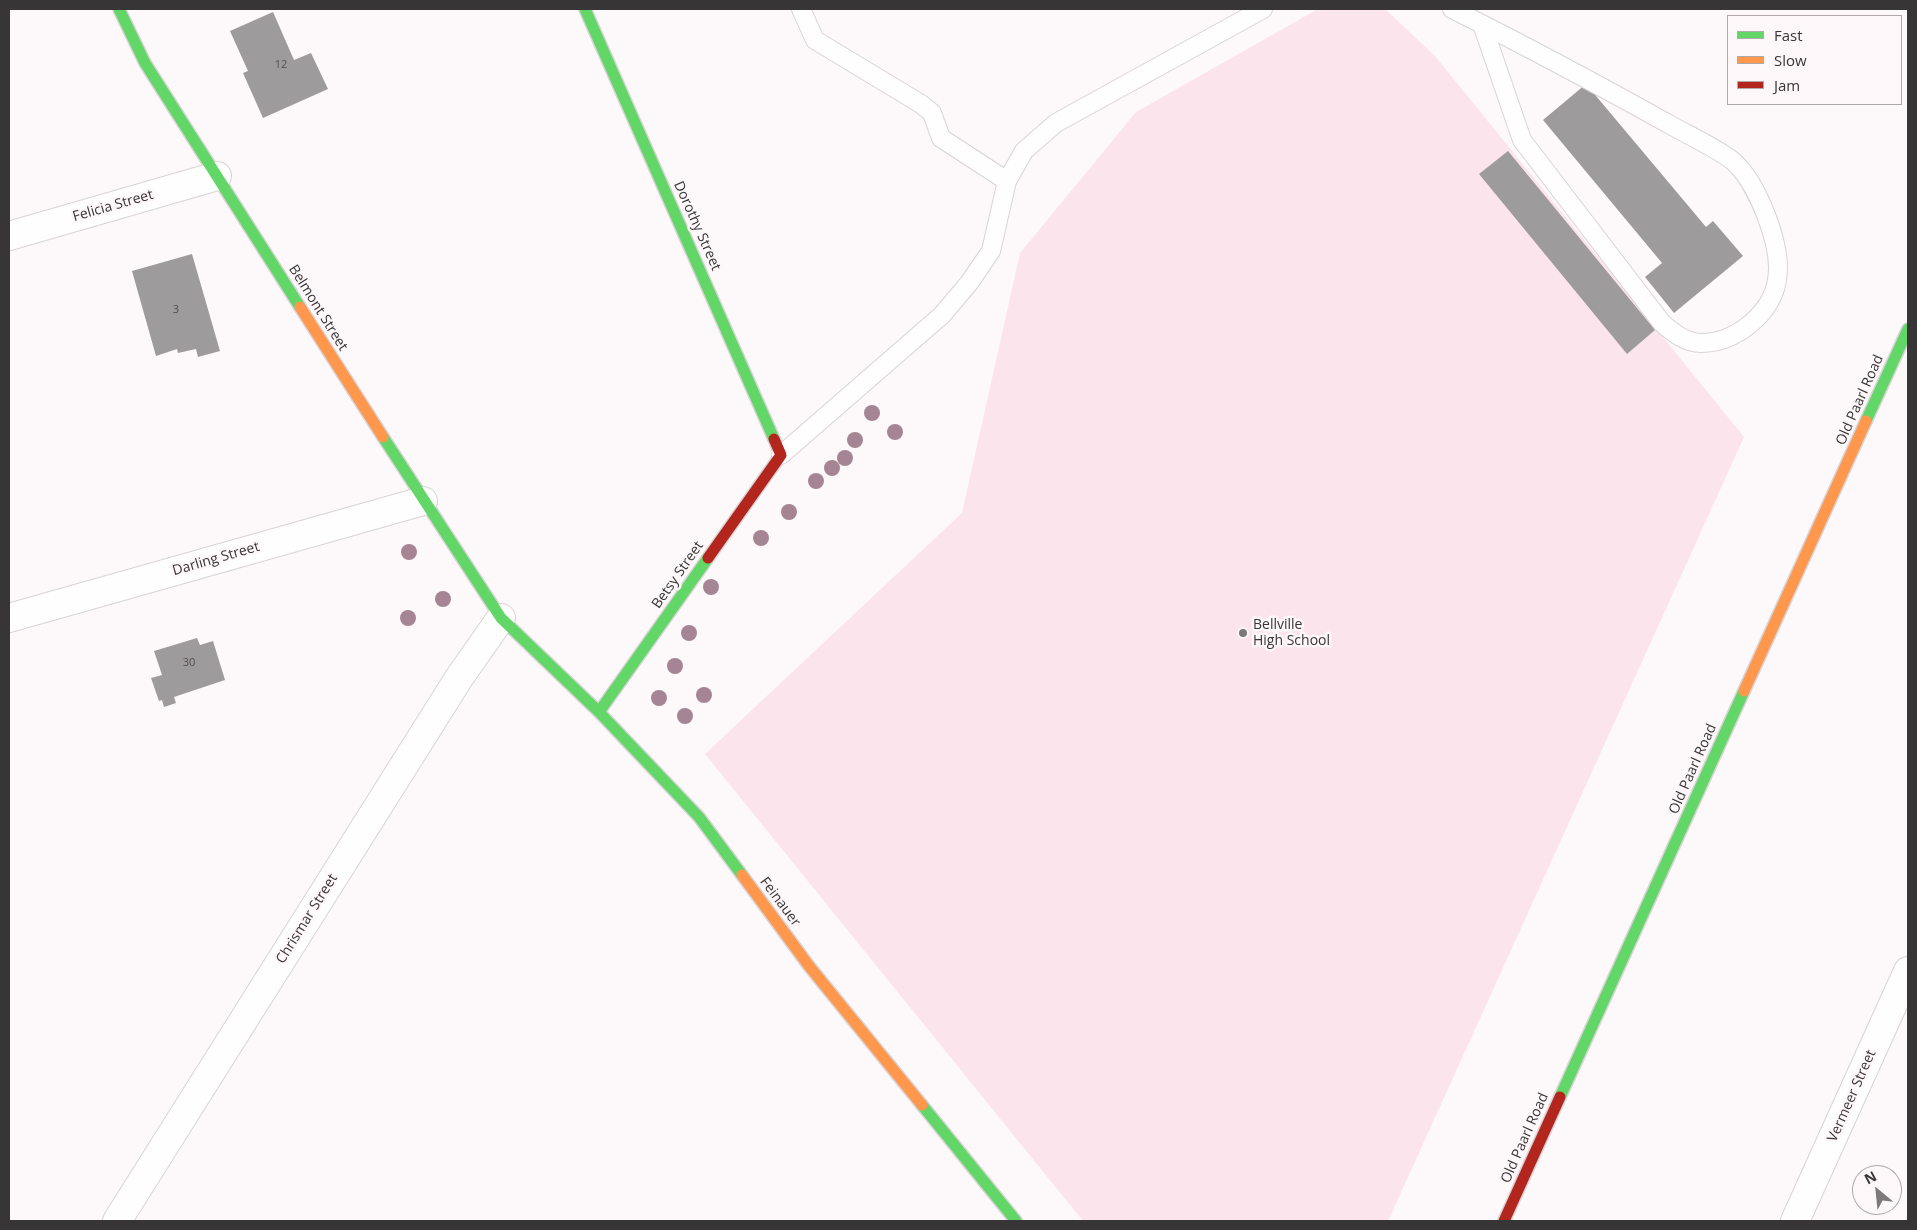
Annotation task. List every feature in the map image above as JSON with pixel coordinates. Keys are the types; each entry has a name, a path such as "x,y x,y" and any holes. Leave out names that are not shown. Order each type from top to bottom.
{"street":[{"name":"Belmont Street","path":"119,9 145,63 423,501 501,618"},
{"name":"Dorothy Street","path":"585,9 780,455"},
{"name":"Felicia Street","path":"9,236 217,176"},
{"name":"Old Paarl Road","path":"1504,1221 1908,329"},
{"name":"Betsy Street","path":"599,712 780,455"},
{"name":"Darling Street","path":"9,618 423,501"},
{"name":"Feinauer","path":"501,618 599,712 699,817 810,966 1016,1221"},
{"name":"Chrismar Street","path":"117,1221 459,678 501,618"},
{"name":"Vermeer Street","path":"1795,1221 1908,971"}],"lane":[{"path":"801,9 815,40 921,104 932,113 941,138 1007,181"},
{"path":"780,455 942,315 991,251 1007,181 1024,151 1056,123 1263,9"},
{"path":"1452,9 1482,24 1569,68 1734,161 1757,195 1766,214 1778,268 1778,279 1768,305 1749,325 1726,337 1701,343 1687,340 1673,333 1662,323 1522,140 1482,24"}],"shaded area":[{"name":"Bellville High School","path":"1318,9 1385,9 1435,56 1744,437 1388,1221 1083,1221 705,754 962,513 1020,253 1136,112"}],"building":[{"path":"273,12 294,60 311,53 328,89 263,118 243,73 248,71 230,31"},
{"path":"1586,84 1706,227 1713,221 1743,256 1674,313 1645,277 1662,263 1543,120"},
{"path":"1508,151 1655,330 1627,354 1479,174"},
{"path":"192,254 220,351 198,357 196,349 178,353 177,349 156,356 132,271"},
{"path":"197,638 200,645 213,641 225,680 174,697 176,703 164,707 162,700 159,701 151,678 162,675 154,651"}],"traffic: fast":[{"path":"119,9 145,63 300,307"},
{"path":"585,9 774,439"},
{"path":"1866,421 1908,329"},
{"path":"383,437 501,618 599,712 699,817 742,875"},
{"path":"599,712 708,558"},
{"path":"1560,1097 1744,691"},
{"path":"922,1105 1016,1221"}],"traffic: slow":[{"path":"300,307 383,437"},
{"path":"1744,691 1866,421"},
{"path":"742,875 809,966 922,1105"}],"traffic: jam":[{"path":"708,558 781,455 774,439"},
{"path":"1504,1221 1560,1097"}],"place":[{"name":"Bellville High School","path":"1243,633"}]}
